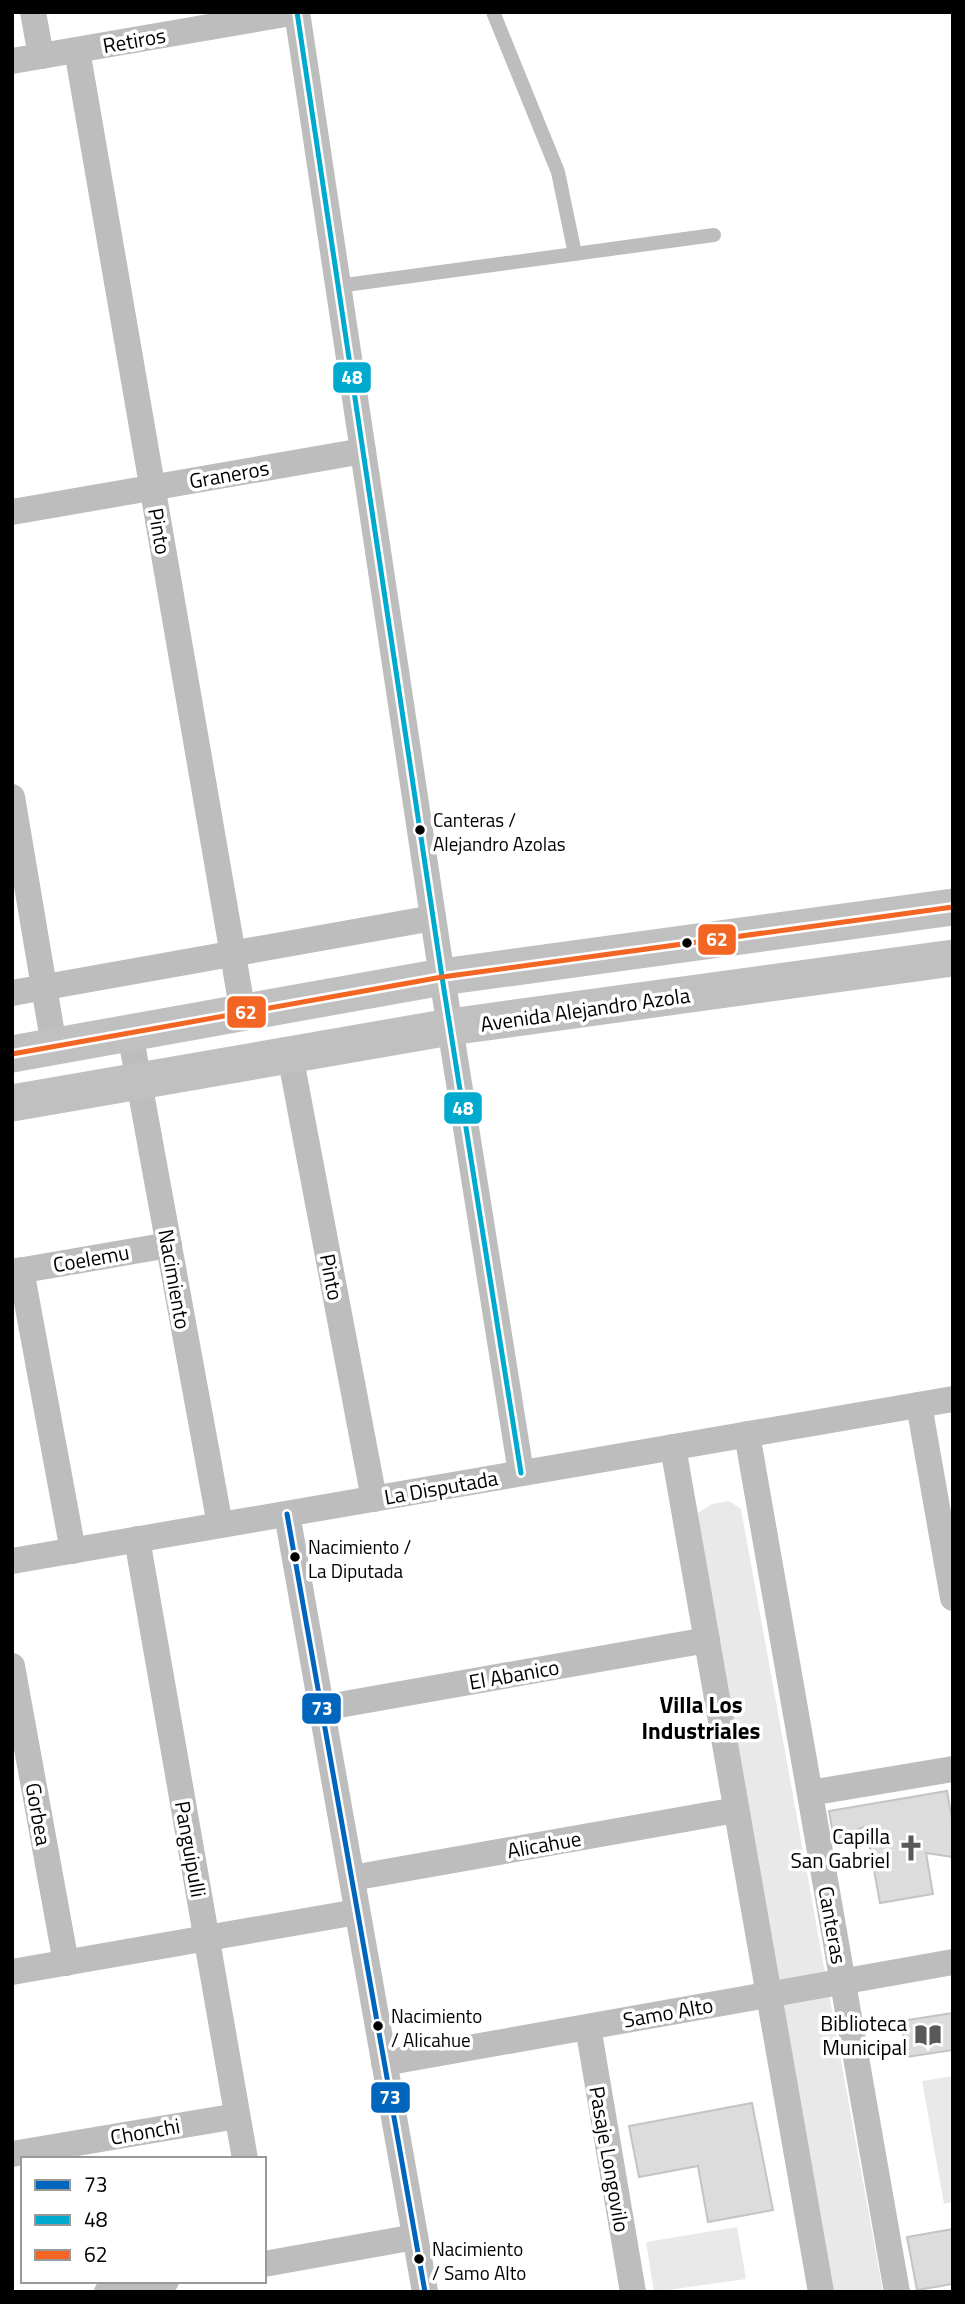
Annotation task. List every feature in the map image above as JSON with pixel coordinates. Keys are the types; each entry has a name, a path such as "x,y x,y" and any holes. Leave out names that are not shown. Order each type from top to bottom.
{"main road":[{"path":"12,1054 442,977 953,907"},
{"name":"Avenida Alejandro Azola","path":"12,1103 450,1027 953,958"}],"street":[{"path":"33,12 41,56"},
{"path":"297,12 433,919 521,1473"},
{"name":"Retiros","path":"12,61 297,12"},
{"name":"Pinto","path":"77,50 243,1013"},
{"name":"Graneros","path":"12,512 363,451"},
{"path":"12,797 54,1046"},
{"path":"12,993 433,919"},
{"name":"Nacimiento","path":"130,1033 220,1525"},
{"name":"Pinto","path":"290,1055 374,1499"},
{"name":"Coelemu","path":"16,1271 169,1245"},
{"path":"16,1271 73,1551"},
{"name":"La Disputada","path":"12,1561 953,1399"},
{"path":"919,1405 953,1598"},
{"name":"Canteras","path":"747,1434 897,2292"},
{"path":"673,1447 821,2292"},
{"path":"287,1514 425,2292"},
{"name":"Panguipulli","path":"137,1539 244,2157"},
{"name":"El Abanico","path":"322,1708 707,1640"},
{"name":"Gorbea","path":"12,1666 66,1963"},
{"path":"810,1793 953,1769"},
{"name":"Alicahue","path":"352,1878 737,1810"},
{"path":"12,1972 357,1912"},
{"name":"Samo Alto","path":"384,2063 953,1962"},
{"name":"Pasaje Longovilo","path":"588,2026 633,2292"},
{"name":"Chonchi","path":"12,2154 237,2116"},
{"path":"266,2264 415,2237"},
{"path":"114,2291 156,2283"}],"lane":[{"path":"493,12 558,172 575,254"},
{"path":"338,286 714,235"}],"shaded area":[{"path":"729,1501 741,1509 883,2292 834,2292 696,1514 712,1504"},
{"path":"953,2076 953,2202 944,2204 922,2081"},
{"path":"737,2227 746,2279 654,2292 646,2242"}],"building":[{"name":"Capilla San Gabriel","path":"947,1791 953,1825 953,1857 926,1853 933,1894 880,1903 866,1826 834,1840 829,1811"},
{"name":"Biblioteca Municipal","path":"953,2013 953,2050 906,2057 901,2021"},
{"path":"752,2103 773,2210 708,2222 698,2166 639,2177 629,2126"},
{"path":"953,2229 953,2284 917,2290 907,2237"}],"transit line":[{"name":"48","path":"297,12 442,977 521,1473"},
{"name":"62","path":"12,1054 442,977 953,907"},
{"name":"73","path":"287,1514 425,2292"}],"place":[{"name":"Canteras / Alejandro Azolas","path":"420,830"},
{"name":"Nacimiento / La Diputada","path":"295,1557"},
{"name":"Capilla San Gabriel","path":"911,1848"},
{"name":"Nacimiento / Alicahue","path":"378,2026"},
{"name":"Biblioteca Municipal","path":"928,2035"},
{"name":"Nacimiento / Samo Alto","path":"419,2259"}],"district":[{"name":"Villa Los Industriales","path":"701,1717"}]}
